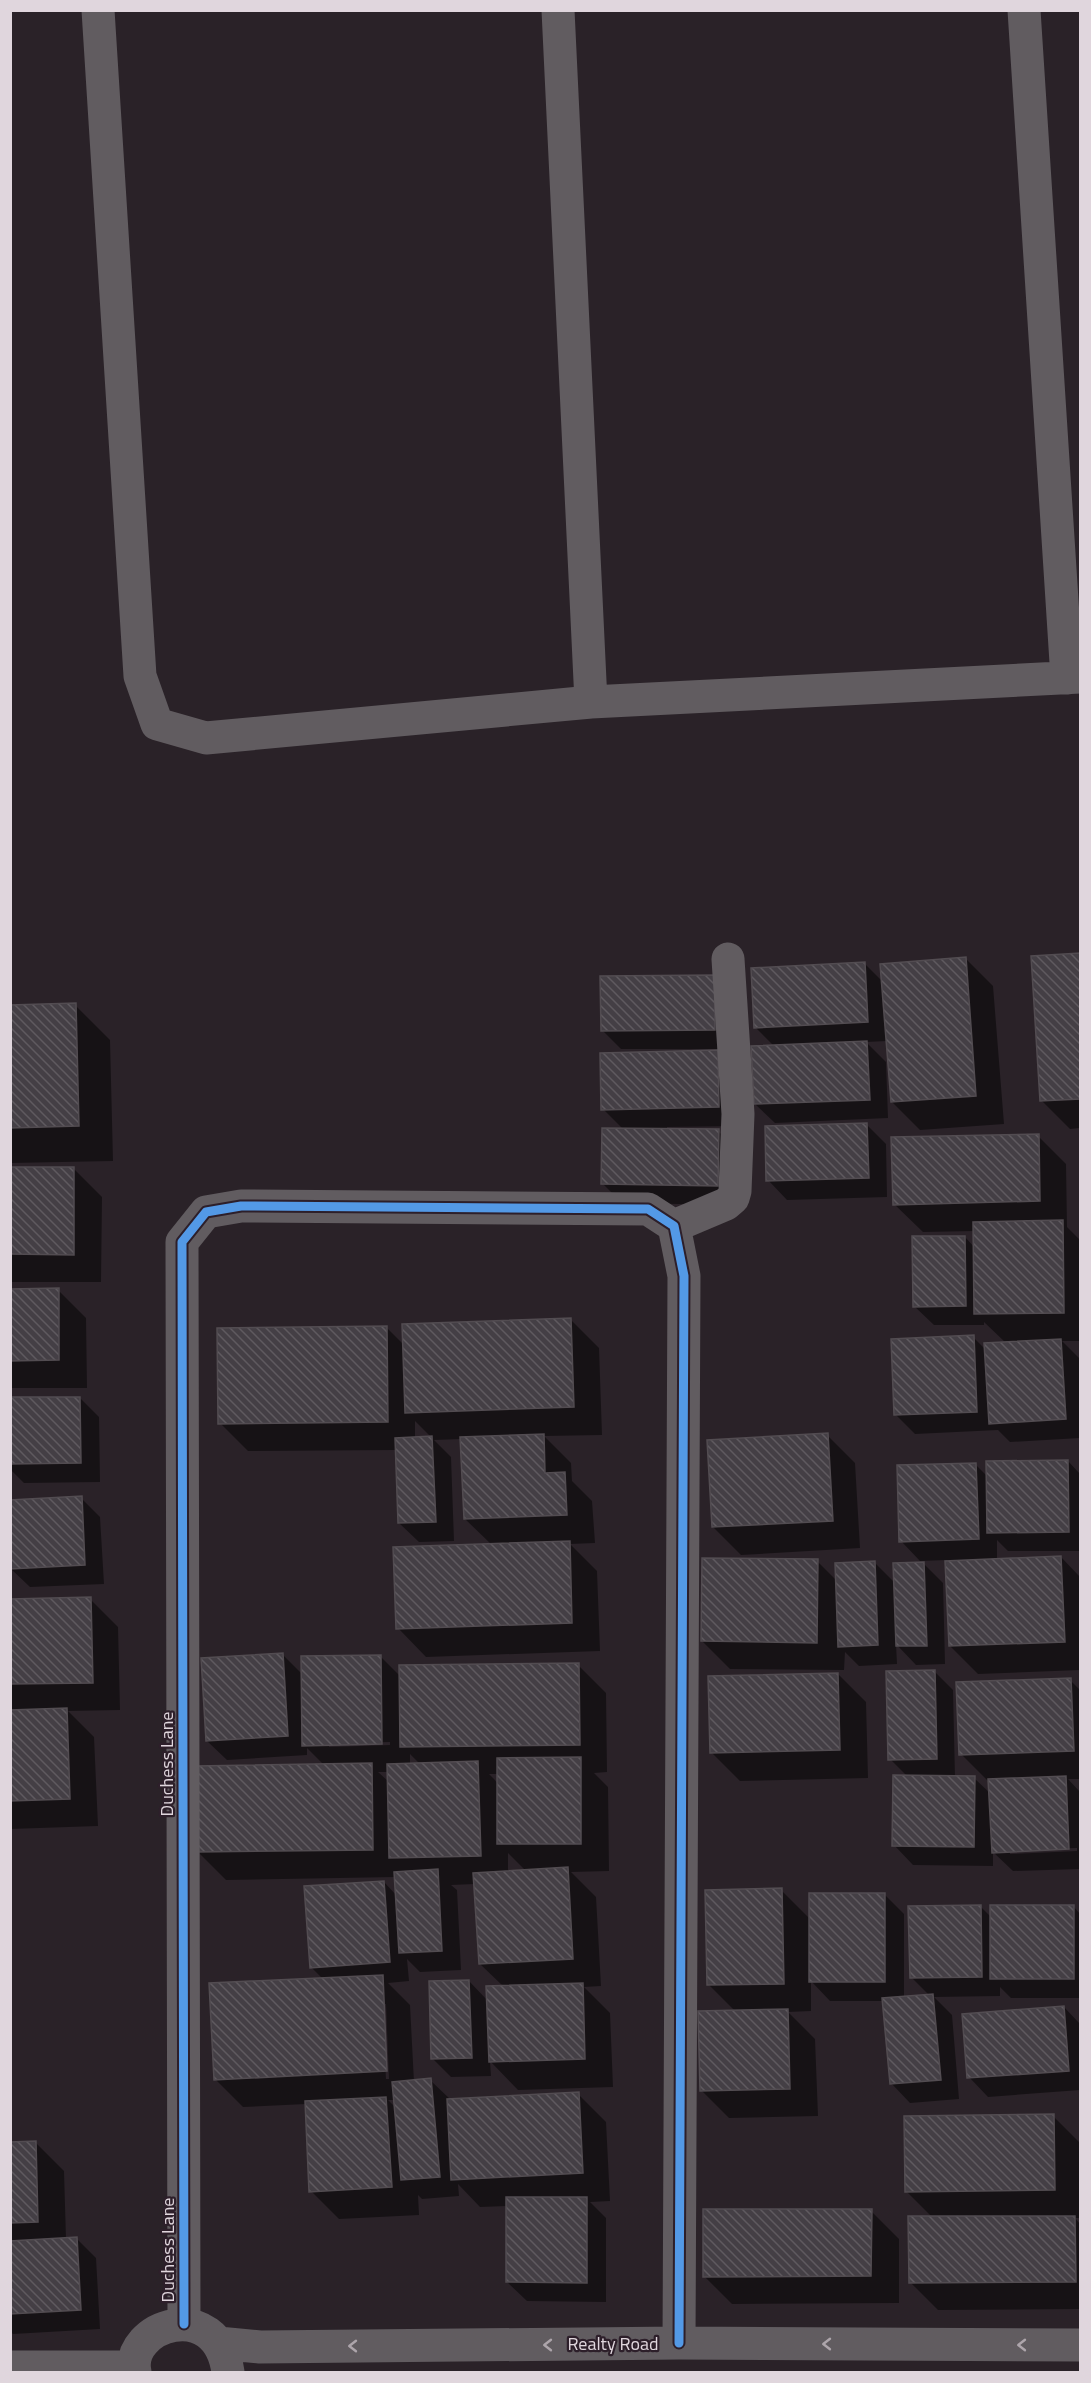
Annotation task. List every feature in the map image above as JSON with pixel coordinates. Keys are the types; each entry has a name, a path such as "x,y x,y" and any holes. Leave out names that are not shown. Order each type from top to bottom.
{"street":[{"path":"98,10 140,676 157,724 206,738 591,702 1074,677 1024,10"},
{"path":"558,10 591,702"},
{"path":"679,2343 684,1276 674,1226 726,1204 733,1198 735,1191 738,1114 728,959"},
{"name":"Duchess Lane","path":"184,2324 182,1242 206,1212 241,1206 648,1209 674,1226"},
{"path":"10,2367 134,2370 142,2344 160,2328 184,2324 203,2329 223,2358"},
{"name":"Realty Road","path":"223,2358 260,2347 679,2343 1080,2345"}],"building":[{"path":"1080,953 1080,1099 1040,1101 1031,956"},
{"path":"966,957 976,1096 891,1102 880,964"},
{"path":"865,962 868,1022 754,1028 751,968"},
{"path":"715,975 715,1030 601,1031 600,976"},
{"path":"76,1003 79,1126 10,1128 10,1005"},
{"path":"867,1041 870,1100 754,1104 751,1046"},
{"path":"718,1050 719,1107 601,1110 600,1053"},
{"path":"867,1123 869,1178 766,1181 765,1126"},
{"path":"602,1128 719,1129 718,1186 601,1184"},
{"path":"1039,1134 1040,1201 893,1205 891,1137"},
{"path":"10,1167 74,1167 74,1255 10,1254"},
{"path":"1063,1220 1064,1313 974,1314 973,1222"},
{"path":"912,1236 965,1236 966,1306 913,1307"},
{"path":"59,1288 59,1360 10,1361 10,1289"},
{"path":"571,1318 574,1407 405,1413 402,1324"},
{"path":"387,1326 388,1422 218,1424 217,1328"},
{"path":"974,1335 977,1412 894,1415 891,1339"},
{"path":"1061,1339 1066,1419 989,1424 984,1343"},
{"path":"10,1397 80,1397 81,1463 10,1464"},
{"path":"828,1433 833,1521 712,1527 707,1440"},
{"path":"544,1434 545,1473 565,1472 567,1515 464,1519 460,1437"},
{"path":"432,1436 436,1522 398,1523 395,1438"},
{"path":"1068,1460 1069,1532 987,1533 986,1461"},
{"path":"976,1463 979,1539 899,1542 897,1465"},
{"path":"82,1496 85,1565 10,1569 10,1500"},
{"path":"570,1541 572,1623 396,1629 393,1547"},
{"path":"1061,1556 1065,1642 949,1646 945,1561"},
{"path":"702,1558 818,1559 817,1643 701,1641"},
{"path":"875,1561 878,1645 838,1647 835,1563"},
{"path":"924,1562 927,1646 896,1646 893,1563"},
{"path":"91,1597 93,1683 10,1684 10,1599"},
{"path":"283,1653 288,1736 206,1741 201,1658"},
{"path":"381,1655 382,1744 302,1746 301,1656"},
{"path":"579,1663 580,1745 400,1747 399,1665"},
{"path":"935,1670 937,1759 888,1760 886,1671"},
{"path":"838,1673 840,1750 710,1753 708,1676"},
{"path":"1071,1678 1074,1751 959,1755 956,1682"},
{"path":"67,1708 70,1799 10,1801 10,1710"},
{"path":"581,1757 581,1844 497,1844 497,1758"},
{"path":"478,1761 481,1856 389,1858 387,1764"},
{"path":"372,1763 373,1850 197,1852 195,1766"},
{"path":"893,1775 975,1776 974,1847 892,1846"},
{"path":"1066,1776 1069,1849 992,1853 988,1779"},
{"path":"568,1867 573,1959 479,1964 473,1873"},
{"path":"438,1869 442,1951 399,1953 394,1872"},
{"path":"384,1881 390,1962 310,1968 304,1886"},
{"path":"782,1888 784,1984 707,1985 705,1890"},
{"path":"809,1893 885,1893 885,1982 809,1982"},
{"path":"981,1905 982,1977 910,1978 908,1906"},
{"path":"990,1905 1074,1905 1074,1979 990,1979"},
{"path":"383,1975 387,2071 214,2080 209,1983"},
{"path":"469,1980 472,2058 431,2059 429,1981"},
{"path":"583,1983 585,2059 489,2062 486,1986"},
{"path":"933,1994 941,2080 890,2084 882,1998"},
{"path":"1064,2006 1069,2071 967,2078 962,2014"},
{"path":"788,2009 790,2089 700,2091 698,2011"},
{"path":"431,2078 440,2177 401,2180 392,2082"},
{"path":"579,2092 583,2173 451,2180 447,2099"},
{"path":"386,2097 392,2187 309,2192 305,2101"},
{"path":"1054,2114 1055,2190 905,2192 904,2116"},
{"path":"36,2141 38,2222 10,2223 10,2142"},
{"path":"506,2197 587,2197 587,2283 506,2282"},
{"path":"703,2209 872,2209 871,2276 703,2277"},
{"path":"908,2216 1075,2216 1076,2282 909,2283"},
{"path":"77,2237 81,2310 10,2314 10,2241"}],"cycle path":[{"path":"184,2324 182,1242 206,1212 241,1206 648,1209 674,1226 684,1276 679,2343"}]}
